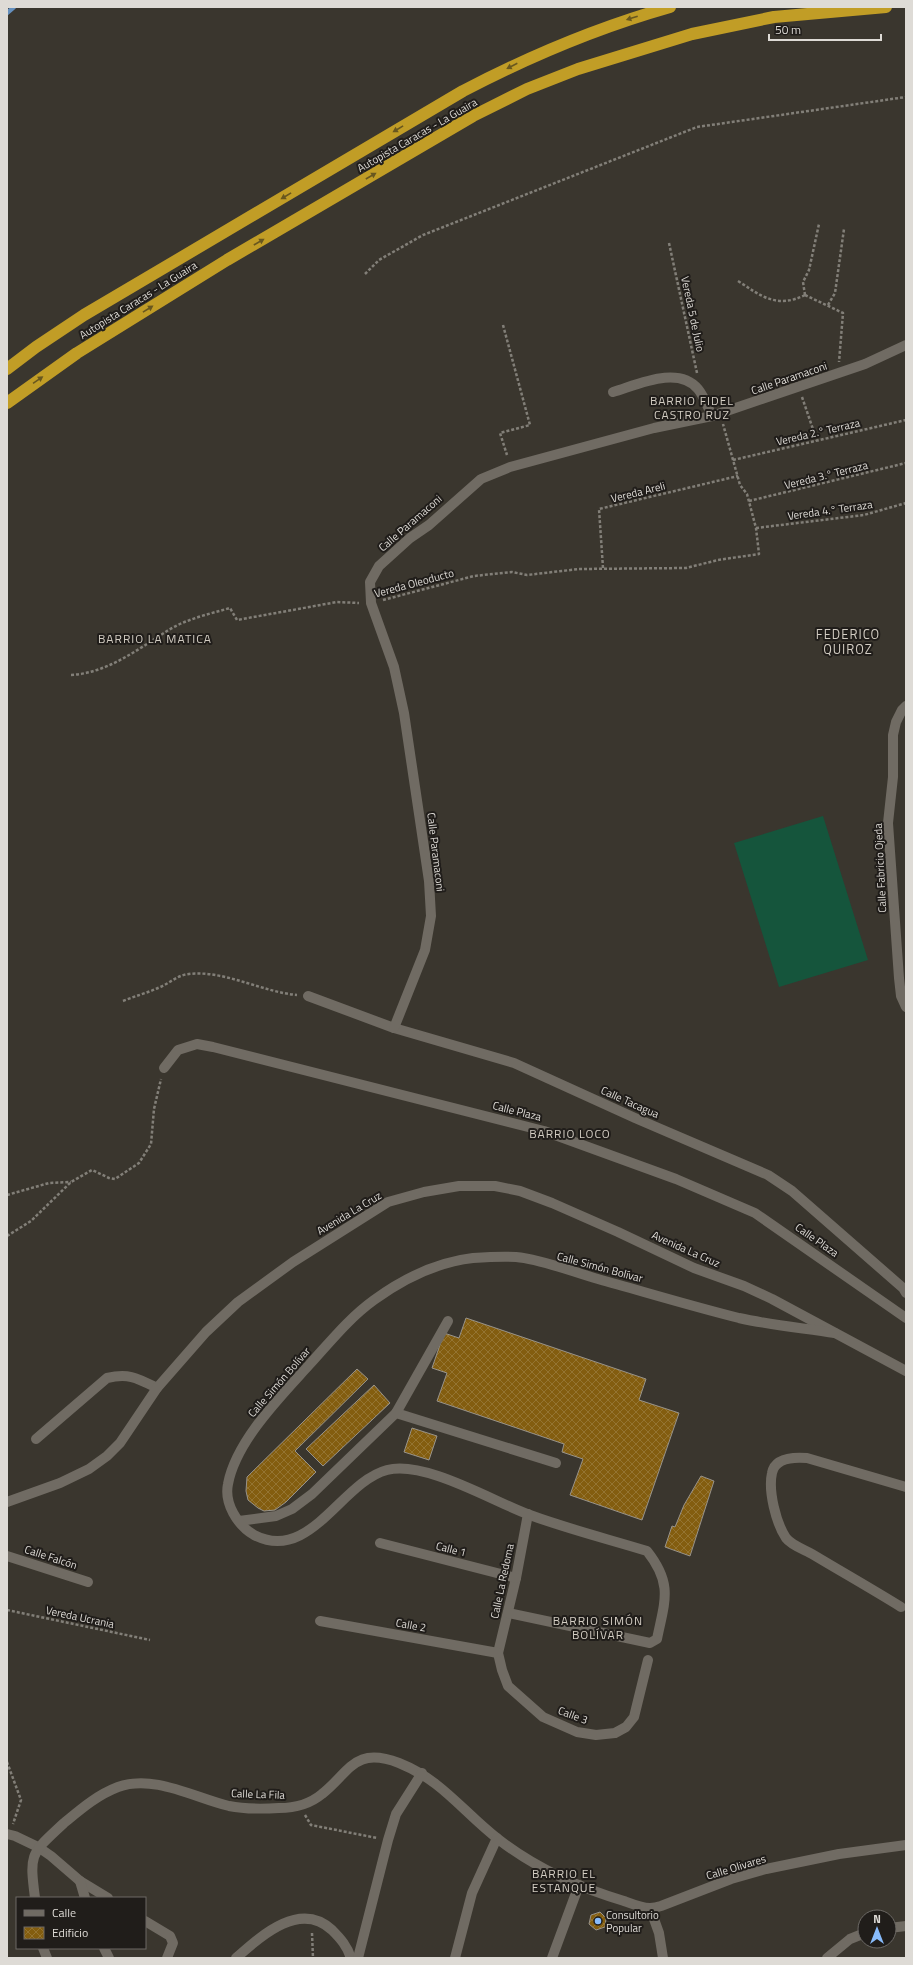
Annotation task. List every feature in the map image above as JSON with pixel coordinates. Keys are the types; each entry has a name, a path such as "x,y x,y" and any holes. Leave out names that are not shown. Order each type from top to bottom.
{"highway":[{"name":"Autopista Caracas - La Guaira","path":"7,369 36,347 84,316 463,91 516,63 576,37 670,7"},
{"name":"Autopista Caracas - La Guaira","path":"7,403 77,353 227,260 474,116 528,89 578,69 692,34 774,17 886,7"}],"street":[{"name":"Calle Paramaconi","path":"394,1028 425,950 431,916 429,881 404,713 394,667 371,603 370,582 379,566 481,479 510,467 654,428 716,415 838,374 865,364 906,345"},
{"path":"613,392 661,378 675,377 691,382 699,389 716,415"},
{"name":"Calle Fabricio Ojeda","path":"906,706 902,710 896,722 893,735 893,777 888,823 898,978 906,1008"},
{"name":"Calle Tacagua","path":"308,996 394,1028 514,1063 635,1118 768,1174 798,1196 903,1288 906,1293"},
{"name":"Calle Plaza","path":"164,1068 178,1050 197,1044 544,1131 676,1179 755,1213 906,1318"},
{"name":"Avenida La Cruz","path":"7,1502 60,1483 89,1469 107,1456 120,1443 157,1388 206,1332 238,1302 293,1262 388,1202 424,1192 459,1186 495,1186 520,1191 552,1203 694,1268 744,1286 803,1315 906,1371"},
{"name":"Calle Simón Bolívar","path":"508,1613 650,1643 657,1639 665,1602 665,1584 658,1565 647,1551 528,1514 451,1481 417,1470 396,1468 384,1471 372,1477 317,1525 294,1538 270,1542 251,1533 239,1521 230,1508 228,1486 232,1469 251,1435 267,1412 346,1324 372,1301 424,1270 470,1258 518,1257 741,1318 835,1333"},
{"path":"239,1521 276,1516 292,1509 312,1494 396,1413 448,1321"},
{"path":"36,1439 107,1378 122,1375 136,1377 157,1388"},
{"path":"396,1413 556,1462"},
{"path":"902,1607 787,1539 775,1516 770,1479 772,1470 778,1463 785,1459 796,1457 807,1458 906,1487"},
{"name":"Calle La Redoma","path":"498,1653 516,1578 528,1514"},
{"name":"Calle 1","path":"380,1543 516,1578"},
{"name":"Calle Falcón","path":"7,1556 88,1582"},
{"name":"Calle 2","path":"320,1621 498,1653"},
{"name":"Calle 3","path":"498,1653 508,1686 543,1717 577,1732 596,1735 615,1733 626,1728 634,1717 648,1660"},
{"name":"Calle La Fila","path":"35,1897 32,1860 38,1847 92,1800 119,1787 138,1784 160,1786 230,1806 279,1808 298,1806 311,1802 322,1794 346,1768 367,1758 384,1758 422,1773 444,1790 497,1838 526,1859 579,1885"},
{"path":"358,1958 396,1814 422,1773"},
{"path":"8,1834 38,1847 80,1881 106,1897"},
{"path":"455,1958 472,1893 497,1838"},
{"name":"Calle Olivares","path":"650,1908 661,1906 731,1879 766,1870 839,1854 906,1845"},
{"path":"80,1881 85,1897"},
{"path":"552,1958 579,1885 601,1894 650,1908 659,1933 664,1958"},
{"path":"236,1958 274,1928 291,1920 304,1918 312,1919 329,1927 341,1938 348,1948 351,1958"},
{"path":"146,1922 170,1936 173,1943 167,1958"},
{"path":"828,1958 850,1939 857,1936"},
{"path":"104,1949 109,1958"}],"path":[{"path":"365,274 379,260 423,235 697,127 906,97"},
{"path":"805,295 803,282 808,270 819,224"},
{"path":"828,305 835,293 844,229"},
{"name":"Vereda 5 de Julio","path":"669,243 688,326 699,389"},
{"path":"738,281 763,298 779,301 792,301 805,295 843,313 838,374"},
{"path":"503,325 530,424 500,433 510,467"},
{"path":"799,387 817,441"},
{"path":"716,415 738,476 749,501 756,528"},
{"name":"Vereda 2.° Terraza","path":"733,460 906,420"},
{"name":"Vereda 3.° Terraza","path":"749,501 906,464"},
{"name":"Vereda Areli","path":"603,568 599,509 738,476"},
{"name":"Vereda 4.° Terraza","path":"756,528 864,515 906,503"},
{"name":"Vereda Oleoducto","path":"71,675 88,674 109,666 167,631 199,617 230,608 237,620 337,602 371,603 474,576 512,572 527,575 579,569 603,568 686,568 718,560 759,554 756,528"},
{"path":"123,1000 160,987 178,977 189,974 217,976 280,993 308,996"},
{"path":"7,1236 31,1221 71,1182 92,1170 108,1178 115,1179 139,1163 151,1144 154,1109 164,1068"},
{"path":"7,1195 49,1183 71,1182"},
{"name":"Vereda Ucrania","path":"7,1610 150,1640"},
{"path":"7,1762 21,1800 8,1834"},
{"path":"298,1806 311,1825 388,1840"},
{"path":"312,1919 313,1958"}],"green space":[{"path":"823,816 868,960 779,987 734,843"}],"building":[{"path":"466,1318 646,1379 639,1400 679,1413 642,1520 570,1495 583,1459 562,1452 564,1444 437,1401 447,1373 432,1368 444,1333 459,1338"},
{"path":"357,1369 368,1379 295,1451 316,1472 286,1502 275,1510 264,1511 258,1508 248,1500 246,1491 247,1477"},
{"path":"374,1385 390,1403 323,1466 306,1449"},
{"path":"412,1428 437,1436 429,1460 404,1452"},
{"path":"701,1476 714,1481 690,1556 665,1547 672,1526 675,1527 684,1505"},
{"name":"Consultorio Popular","path":"600,1912 606,1918 605,1927 596,1930 589,1924 591,1915"}],"waterway":[{"path":"7,13 14,7"}],"place":[{"name":"Consultorio Popular","path":"598,1921"}],"district":[{"name":"BARRIO FIDEL CASTRO RUZ","path":"692,407"},
{"name":"BARRIO LA MATICA","path":"155,638"},
{"name":"FEDERICO QUIROZ","path":"848,642"},
{"name":"BARRIO LOCO","path":"570,1133"},
{"name":"BARRIO SIMÓN BOLÍVAR","path":"598,1627"},
{"name":"BARRIO EL ESTANQUE","path":"564,1880"}]}
